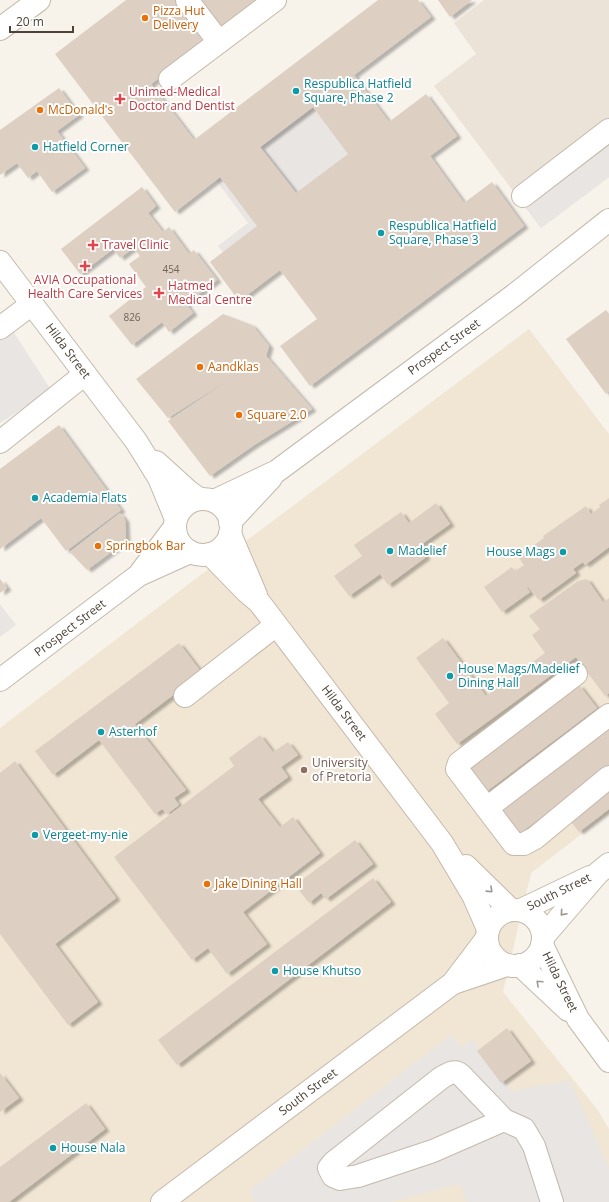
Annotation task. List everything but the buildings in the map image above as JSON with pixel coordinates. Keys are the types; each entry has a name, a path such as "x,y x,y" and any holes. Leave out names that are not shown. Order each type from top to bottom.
{"street":[{"path":"0,29 39,0"},
{"path":"188,0 219,42"},
{"path":"170,79 274,0"},
{"path":"523,196 609,130"},
{"name":"Prospect Street","path":"230,528 277,471 513,296 609,220"},
{"name":"Hilda Street","path":"0,262 136,441 159,478 175,523"},
{"path":"0,328 32,304"},
{"path":"1,441 85,374"},
{"name":"Hilda Street","path":"136,441 168,473 207,500"},
{"name":"Prospect Street","path":"207,500 277,471"},
{"path":"207,500 225,510 230,528 223,547 217,552 200,553 179,542 175,523 179,512 185,506 192,501 207,500"},
{"name":"Prospect Street","path":"140,575 175,523"},
{"name":"Hilda Street","path":"230,528 259,602"},
{"name":"Prospect Street","path":"0,680 140,575 200,553"},
{"name":"Hilda Street","path":"200,553 259,602 442,843 474,895 487,934"},
{"path":"185,696 276,625"},
{"path":"576,674 459,763 457,769 514,844 524,844 535,838 609,777"},
{"path":"487,808 609,715"},
{"name":"Hilda Street","path":"442,843 516,910"},
{"name":"South Street","path":"516,910 603,869"},
{"name":"South Street","path":"542,941 603,869"},
{"path":"516,910 528,913 538,923 542,941 539,952 534,958 527,962 513,965 499,961 492,955 488,947 487,934 491,922 497,916 504,912 516,910"},
{"name":"South Street","path":"162,1202 453,983 487,934"},
{"name":"Hilda Street","path":"542,941 578,1019 609,1061"},
{"name":"Hilda Street","path":"513,965 578,1019"},
{"name":"South Street","path":"453,983 513,965"},
{"path":"504,1120 433,1151 358,1176 340,1179 333,1176 330,1170 333,1163 441,1078 453,1072 461,1075 504,1120 524,1129 534,1146 552,1202"}],"shaded area":[{"path":"484,0 609,0 609,177 541,228 434,86 476,54 454,23"},
{"path":"316,86 373,161 233,266 218,246 248,223 207,168"},
{"path":"609,132 609,177 541,228 520,199"},
{"path":"9,325 51,390 0,423 0,330"},
{"name":"University of Pretoria","path":"529,329 609,434 609,813 531,873 503,992 597,1109 609,1129 609,1202 0,1202 0,728 194,580"},
{"path":"0,604 16,625 0,637"},
{"path":"451,1035 462,1048 472,1039 512,1091 570,1080 609,1168 609,1202 467,1202 460,1184 390,1202 255,1202 249,1191"}],"place":[{"name":"Pizza Hut Delivery","path":"145,18"},
{"name":"Respublica Hatfield Square, Phase 2","path":"296,91"},
{"name":"Unimed-Medical Doctor and Dentist","path":"120,99"},
{"name":"McDonald's","path":"40,110"},
{"name":"Hatfield Corner","path":"35,147"},
{"name":"Respublica Hatfield Square, Phase 3","path":"381,233"},
{"name":"Travel Clinic","path":"93,245"},
{"name":"AVIA Occupational Health Care Services","path":"85,266"},
{"name":"Hatmed Medical Centre","path":"159,293"},
{"name":"Aandklas","path":"200,367"},
{"name":"Square 2.0","path":"239,415"},
{"name":"Academia Flats","path":"35,498"},
{"name":"Springbok Bar","path":"98,546"},
{"name":"Madelief","path":"390,551"},
{"name":"House Mags","path":"563,552"},
{"name":"House Mags/Madelief Dining Hall","path":"450,676"},
{"name":"Asterhof","path":"101,732"},
{"name":"University of Pretoria","path":"304,770"},
{"name":"Vergeet-my-nie","path":"35,835"},
{"name":"Jake Dining Hall","path":"207,884"},
{"name":"House Khutso","path":"275,971"},
{"name":"House Nala","path":"53,1148"}]}
